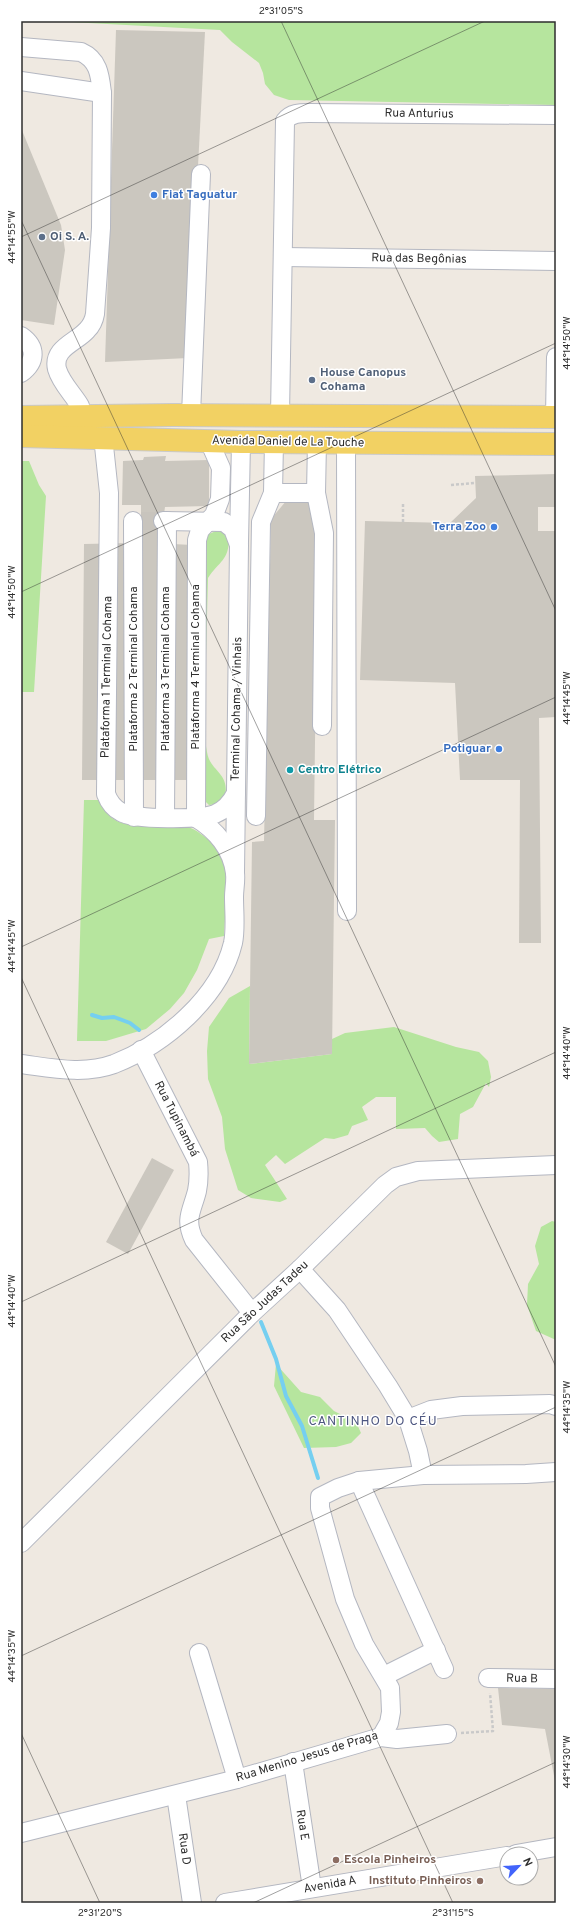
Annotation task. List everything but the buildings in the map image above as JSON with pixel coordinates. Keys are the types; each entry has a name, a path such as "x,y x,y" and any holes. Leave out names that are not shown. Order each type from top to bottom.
{"main road":[{"path":"25,427 80,406 182,415 556,417"},
{"path":"25,427 182,415"},
{"path":"25,427 104,446 155,440"},
{"name":"Avenida Daniel de La Touche","path":"25,427 155,440 556,444"}],"street":[{"path":"21,46 71,50 89,56 94,61 97,68 102,94 101,228 96,314 86,332 62,349 57,360 59,372 80,406"},
{"path":"21,81 102,94"},
{"name":"Rua Anturius","path":"283,258 285,121 293,114 556,115"},
{"path":"182,415 201,174"},
{"path":"280,416 283,258"},
{"name":"Rua das Begônias","path":"283,258 556,261"},
{"path":"21,336 31,345 34,354 31,362 24,371"},
{"path":"556,357 556,417"},
{"path":"24,371 59,372"},
{"path":"209,441 221,468 220,499 210,521"},
{"name":"Terminal Cohama / Vinhais","path":"141,1050 173,1030 216,984 226,965 233,941 241,442"},
{"path":"256,816 261,522 273,493 274,442"},
{"path":"316,442 316,493 324,533 322,726"},
{"path":"346,442 347,911"},
{"path":"104,446 109,493 116,506 137,521"},
{"name":"Plataforma 1 Terminal Cohama","path":"109,493 106,794 108,800 116,809 134,817"},
{"path":"273,493 316,493"},
{"path":"109,521 137,521"},
{"name":"Plataforma 2 Terminal Cohama","path":"134,817 137,521"},
{"name":"Terminal Cohama / Vinhais","path":"165,521 221,521 229,525 235,532 239,545"},
{"name":"Plataforma 3 Terminal Cohama","path":"165,521 165,817"},
{"name":"Plataforma 4 Terminal Cohama","path":"196,818 197,540 200,530 210,521"},
{"path":"134,817 208,817 223,810 233,800 236,793"},
{"path":"196,818 206,824 218,835 228,852 235,873"},
{"path":"21,1054 85,1061 118,1056 141,1050"},
{"path":"21,1064 75,1071 112,1064 141,1050"},
{"name":"Rua Tupinambá","path":"141,1050 198,1162 196,1191 188,1220 189,1230 194,1240 252,1313"},
{"name":"Rua São Judas Tadeu","path":"21,1543 252,1313 300,1269 366,1202 385,1185 400,1175 418,1171 556,1165"},
{"path":"300,1269 337,1310 361,1343 408,1419 418,1451 423,1474"},
{"path":"408,1419 431,1410 462,1406 550,1404 556,1406"},
{"name":"Rua Menino Jesus de Praga","path":"21,1833 237,1779 381,1737 389,1723 392,1701 390,1688 364,1644 345,1599 319,1502 320,1497 359,1481 423,1474 526,1474 556,1472"},
{"path":"359,1481 444,1669"},
{"path":"384,1676 436,1650"},
{"path":"199,1653 237,1779"},
{"name":"Rua B","path":"488,1678 556,1679"},
{"path":"381,1737 397,1739 447,1734"},
{"name":"Rua E","path":"293,1762 312,1888"},
{"name":"Rua D","path":"176,1795 192,1903"},
{"path":"539,1850 556,1847"},
{"name":"Avenida A","path":"233,1902 499,1857"}],"path":[{"path":"451,484 475,483"},
{"path":"403,522 404,502"},
{"path":"447,1734 493,1731 488,1678"}],"green space":[{"path":"51,21 556,21 556,105 289,100 274,95 265,84 259,63 232,42 220,30"},
{"path":"21,461 29,461 39,485 46,496 34,692 21,692"},
{"path":"216,531 222,532 229,538 229,546 223,560 208,578 205,730 209,759 225,782 226,789 225,797 217,804 209,805 204,800 205,539 209,534"},
{"path":"84,800 99,800 113,819 121,823 172,823 181,824 194,829 216,846 223,857 226,874 224,936 209,939 197,970 184,993 170,1009 146,1029 106,1041 77,1041"},
{"path":"250,986 249,1064 332,1054 332,1039 345,1033 394,1027 456,1047 479,1052 488,1061 491,1077 489,1087 486,1083 473,1107 460,1114 458,1139 439,1142 425,1128 396,1129 396,1097 376,1097 362,1107 368,1120 352,1126 348,1135 334,1139 325,1138 285,1164 276,1155 265,1165 287,1199 280,1202 251,1198 238,1190 225,1149 222,1117 208,1079 207,1051 209,1027 229,998"},
{"path":"552,1221 556,1222 556,1340 536,1331 527,1305 528,1284 539,1264 535,1246 541,1227"},
{"path":"276,1364 301,1392 320,1397 334,1411 356,1422 361,1433 351,1443 336,1447 304,1448 274,1386"}],"waterway":[{"path":"92,1015 102,1018 114,1017 130,1023 139,1030"},
{"path":"261,1322 276,1359 286,1396 302,1426 318,1478"}],"tunnel":[{"path":"141,521 163,521"}],"place":[{"name":"Fiat Taguatur","path":"154,195"},
{"name":"Oi S. A.","path":"42,237"},
{"name":"House Canopus Cohama","path":"312,380"},
{"name":"Terra Zoo","path":"494,527"},
{"name":"Potiguar","path":"499,749"},
{"name":"Centro Elétrico","path":"290,770"},
{"name":"Escola Pinheiros","path":"336,1860"},
{"name":"Instituto Pinheiros","path":"480,1881"}],"district":[{"name":"CANTINHO DO CÉU","path":"373,1422"}]}
